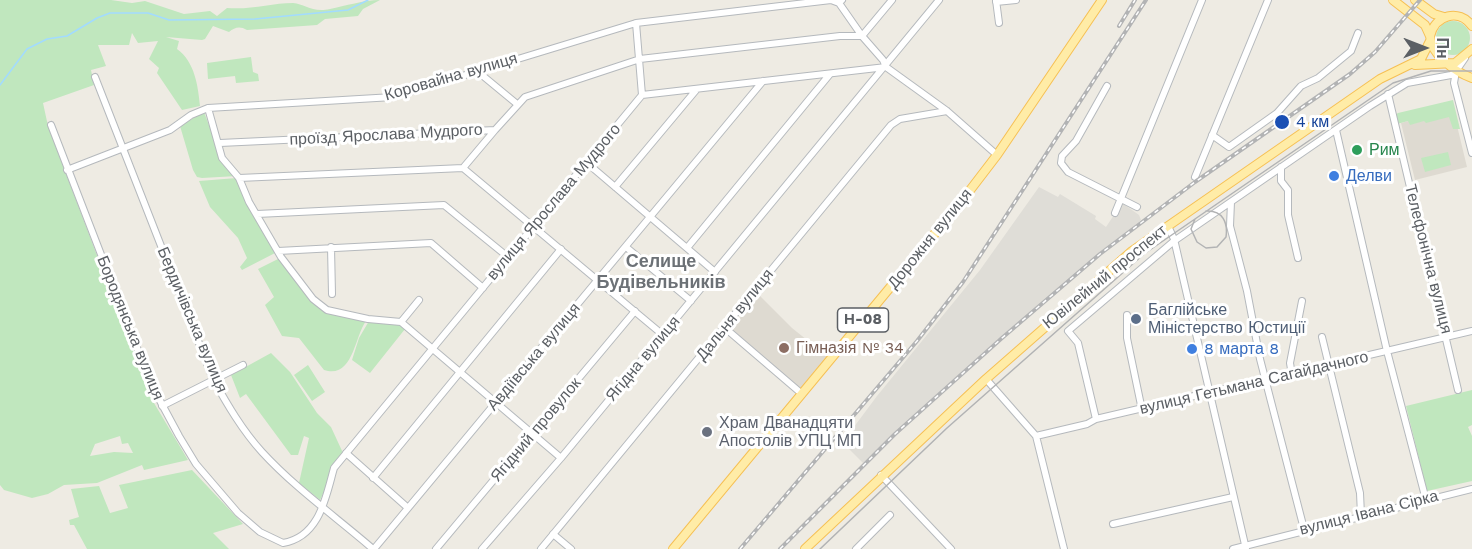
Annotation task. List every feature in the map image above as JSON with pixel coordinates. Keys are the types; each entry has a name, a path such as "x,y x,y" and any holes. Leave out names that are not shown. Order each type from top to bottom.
{"main road":[{"name":"Дорожня вулиця","path":"673,549 997,155 1102,0"},
{"path":"1393,0 1425,25 1438,55 1456,71 1472,78"},
{"path":"1415,0 1434,14 1444,17 1462,17 1472,24"},
{"name":"Ювілейний проспект","path":"805,549 881,475 1111,269 1168,226 1380,79 1412,65 1425,54 1434,24 1444,17"},
{"path":"1438,55 1451,60 1469,53"},
{"path":"1412,65 1449,63 1469,53"}],"street":[{"name":"Коровайна вулиця","path":"66,170 170,130 191,115 208,108 393,97 636,23 831,0 841,2"},
{"path":"862,36 892,0"},
{"name":"Ягідна вулиця","path":"482,549 561,458 939,0"},
{"path":"999,23 996,1 1016,0"},
{"path":"1115,213 1202,0"},
{"path":"1195,177 1268,0"},
{"path":"841,2 862,36 883,60 886,67 947,111 997,155"},
{"path":"636,23 642,94 886,67"},
{"path":"1212,135 1229,147 1277,113 1301,86 1318,78 1351,51 1358,33"},
{"name":"проїзд Ярослава Мудрого","path":"220,143 495,130 525,97 640,59 840,36 862,36"},
{"path":"1096,419 1078,343 1068,331 1174,241 1388,94 1418,79 1451,75 1469,53"},
{"path":"477,71 517,104"},
{"path":"1456,71 1455,83 1472,153"},
{"path":"687,248 830,74"},
{"name":"Бердичівська вулиця","path":"95,77 213,379 243,429 261,451 304,492 324,506 373,549"},
{"name":"Авдіївська вулиця","path":"373,549 763,81"},
{"path":"1107,86 1061,163 1068,172 1137,207"},
{"path":"615,187 697,89"},
{"name":"вулиця Ярослава Мудрого","path":"324,506 334,468 642,94"},
{"name":"Телефонічна вулиця","path":"1388,94 1458,390"},
{"path":"208,108 220,143 222,158 239,178 243,191 278,251 320,307 368,319 401,322 561,458"},
{"name":"Дальня вулиця","path":"541,549 891,124 900,119 947,111"},
{"name":"Бородянська вулиця","path":"51,125 66,170 151,384 196,464 238,513 260,532 279,542 287,542 318,519 324,506"},
{"path":"463,168 495,130"},
{"path":"1336,130 1387,351 1426,500"},
{"path":"587,163 715,272"},
{"path":"1281,167 1281,181 1288,190 1288,214 1298,258"},
{"path":"239,178 463,168 663,335"},
{"path":"1232,201 1230,226 1260,359 1304,529"},
{"path":"257,214 444,205 508,257"},
{"path":"1168,226 1174,241 1245,547"},
{"path":"278,251 431,243 483,288"},
{"path":"331,247 332,294"},
{"path":"626,247 691,301"},
{"path":"373,478 561,249"},
{"path":"401,322 419,300"},
{"path":"1292,375 1290,363 1302,301"},
{"name":"Ягідний провулок","path":"436,549 635,311"},
{"path":"1127,315 1127,338 1142,410"},
{"path":"724,328 802,394"},
{"name":"вулиця Гетьмана Сагайдачного","path":"1036,436 1087,424 1096,419 1209,395 1472,331"},
{"path":"1322,337 1360,493 1361,515"},
{"path":"162,406 243,365"},
{"path":"986,379 1036,436 1064,549"},
{"path":"346,453 408,508"},
{"path":"881,475 951,549"},
{"name":"вулиця Івана Сірка","path":"1233,549 1304,529 1472,489"},
{"path":"1113,524 1233,497"},
{"path":"856,549 890,515"},
{"path":"553,534 571,549"}],"shaded area":[{"path":"1453,109 1467,167 1415,180 1401,123"},
{"path":"1039,187 1058,197 1060,194 1096,216 1095,219 1106,227 1122,203 1139,215 1141,220 989,347 863,463 846,446 845,439 877,396 980,270"},
{"name":"Гімназія № 34","path":"759,295 792,328 827,356 800,389 730,330"}],"green space":[{"path":"0,0 111,0 132,3 145,1 184,14 210,11 217,16 227,8 293,3 324,10 380,0 363,9 358,16 325,19 317,25 247,30 238,28 229,32 213,26 202,40 166,37 179,41 177,49 192,67 200,106 182,110 157,73 159,68 149,59 158,41 138,43 132,33 129,45 98,45 106,66 91,70 94,85 43,103 48,126 151,398 188,460 144,470 142,465 97,483 64,485 48,494 32,498 4,490 0,485","holes":["120,436 122,444 128,443 133,453 114,452 90,456 95,444"]},
{"path":"1453,21 1465,26 1470,38 1465,50 1453,55 1441,50 1436,38 1441,26"},
{"path":"251,57 253,72 258,74 259,81 236,83 235,76 208,79 207,63"},
{"path":"1453,100 1460,129 1453,129 1449,117 1426,123 1424,121 1410,125 1408,121 1397,124 1395,115 1398,113"},
{"path":"204,112 219,152 237,176 202,178 197,177 193,170 180,126"},
{"path":"1448,152 1451,165 1425,172 1421,158"},
{"path":"237,178 277,252 242,270 240,267 247,258 238,238 210,207 199,181"},
{"path":"280,258 317,305 366,321 347,363 341,369 324,370 299,338 282,336 265,305 274,297 258,269"},
{"path":"369,321 399,323 405,329 370,373 352,360 359,338"},
{"path":"271,353 290,372 317,413 331,427 343,453 320,500 299,483 309,438 304,436 298,455 291,455 246,394 240,398 231,375"},
{"path":"308,365 325,392 312,401 294,375"},
{"path":"1472,390 1472,425 1468,427 1472,436 1472,481 1427,491 1406,406"},
{"path":"192,470 243,524 213,533 229,549 87,549 74,525 70,525 69,520 79,517 71,489 99,486 110,513 128,508 119,485"}],"waterway":[{"path":"0,85 27,49 47,39 67,36 110,13 148,13 169,20 255,19 348,10 368,0"}],"tram line":[{"path":"820,549 947,428 1144,254 1393,83 1431,71 1472,71"},
{"path":"1195,219 1191,229 1197,242 1206,248 1217,247 1226,237 1225,222 1217,213 1206,211"}],"railway":[{"path":"1119,26 1135,0"},
{"path":"740,549 917,341 963,282 1146,0"},
{"path":"780,549 895,434 1002,338 1100,254 1195,182 1350,74 1375,52 1420,0"}],"place":[{"name":"4 км","path":"1282,122"},
{"name":"Рим","path":"1357,150"},
{"name":"Делви","path":"1334,176"},
{"name":"Баглійське Міністерство Юстиції","path":"1136,319"},
{"name":"Гімназія № 34","path":"784,348"},
{"name":"8 марта 8","path":"1192,349"},
{"name":"Храм Дванадцяти Апостолів УПЦ МП","path":"707,432"}],"district":[{"name":"Селище Будівельників","path":"661,272"}]}
